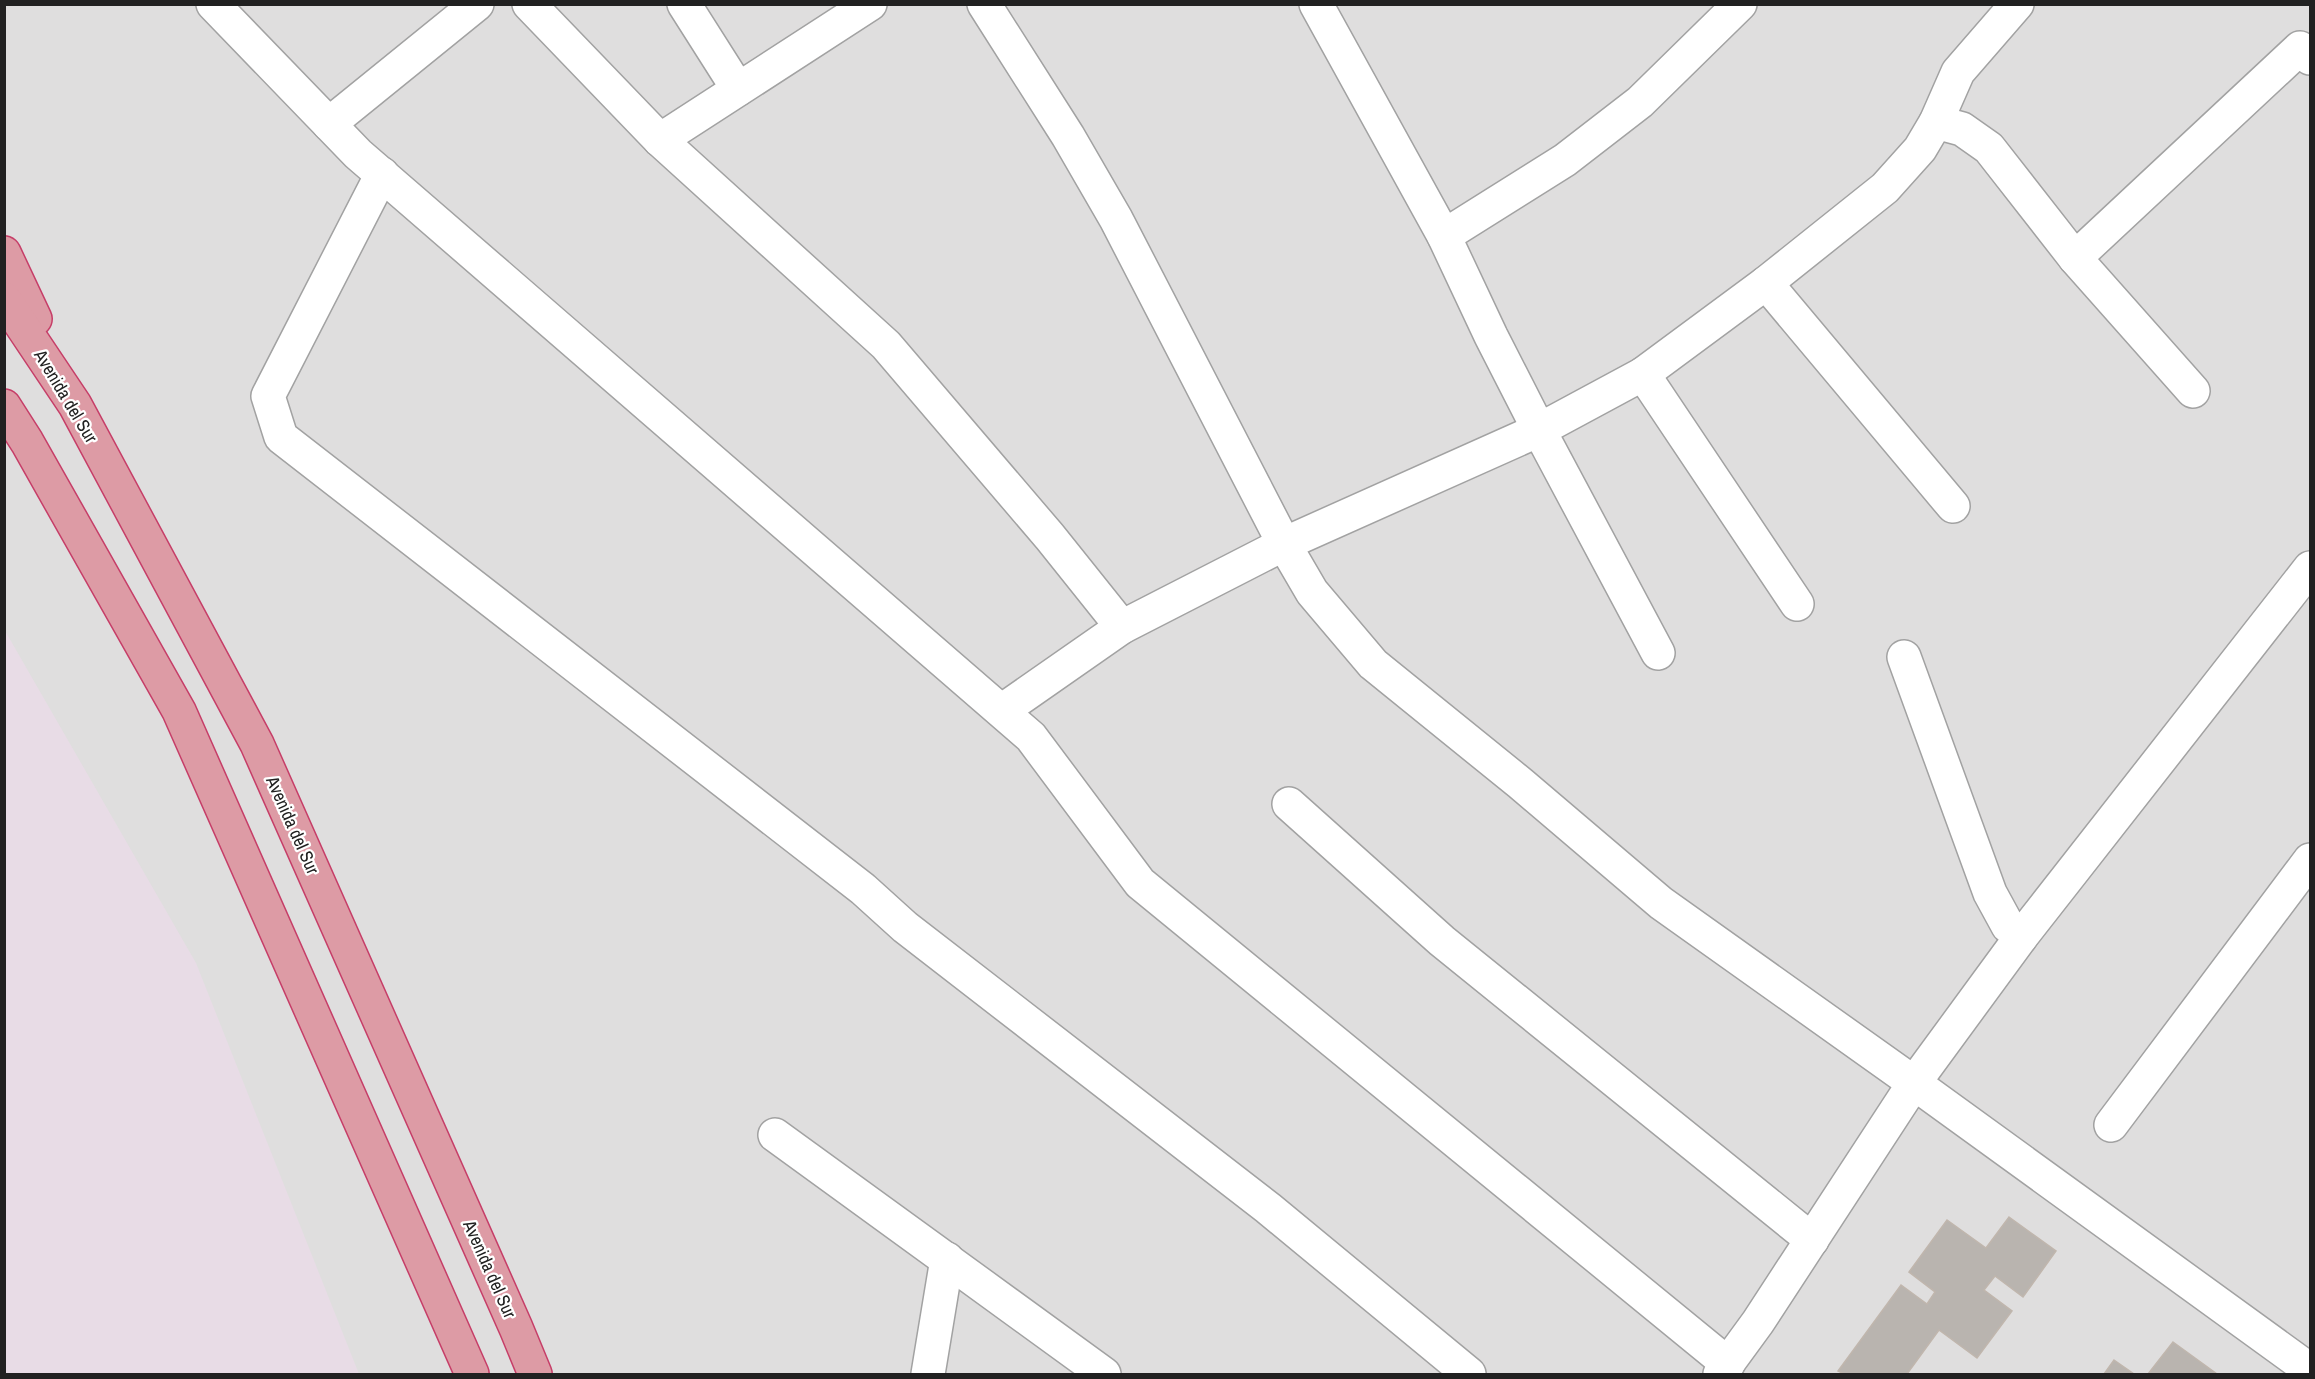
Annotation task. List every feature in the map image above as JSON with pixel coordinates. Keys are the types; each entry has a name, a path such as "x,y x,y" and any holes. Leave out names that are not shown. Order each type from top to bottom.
{"highway":[{"path":"4,253 75,405"},
{"name":"Avenida del Sur","path":"4,299 75,405 257,744 535,1374"},
{"path":"4,406 27,442 179,711 472,1374"}],"street":[{"path":"213,4 358,153 1031,736 1140,883 1724,1369 1812,1240 1914,1083 2021,937 2310,568"},
{"path":"329,124 477,4"},
{"path":"530,4 660,140 886,345 1050,537 1122,627"},
{"path":"684,4 738,89"},
{"path":"660,140 870,4"},
{"path":"984,4 1068,136 1116,219 1284,544 1312,592 1373,664 1520,783 1660,903 1914,1083 2310,1370"},
{"path":"1316,4 1444,236 1539,430 1658,653"},
{"path":"1444,236 1565,160 1630,109 1740,4"},
{"path":"1003,710 1122,627 1284,544 1539,430 1643,374 1766,283 1885,188 1920,149 1936,122 1958,72 2018,4"},
{"path":"2075,258 2300,48 2310,58"},
{"path":"1936,122 1962,129 1989,148 2075,258 2193,391"},
{"path":"382,174 268,396 281,437 863,889 906,927 1268,1208 1469,1374"},
{"path":"1766,283 1953,506"},
{"path":"1643,374 1797,604"},
{"path":"1904,657 1990,893 2008,926 2021,937"},
{"path":"1289,804 1442,941 1812,1240"},
{"path":"2111,1125 2310,860"},
{"path":"775,1135 1104,1374"},
{"path":"928,1374 947,1259"}],"shaded area":[{"path":"5,5 2310,5 2310,1374 5,1374"},
{"path":"4,629 196,963 359,1374 5,1374"}],"building":[{"path":"2009,1217 2056,1251 2023,1297 1995,1276 1984,1290 2012,1311 1977,1358 1939,1330 1907,1374 1844,1374 1838,1371 1901,1285 1927,1304 1935,1292 1909,1272 1947,1220 1986,1248"},
{"path":"2173,1342 2217,1374 2148,1374"},
{"path":"2114,1360 2134,1374 2104,1374"}]}
